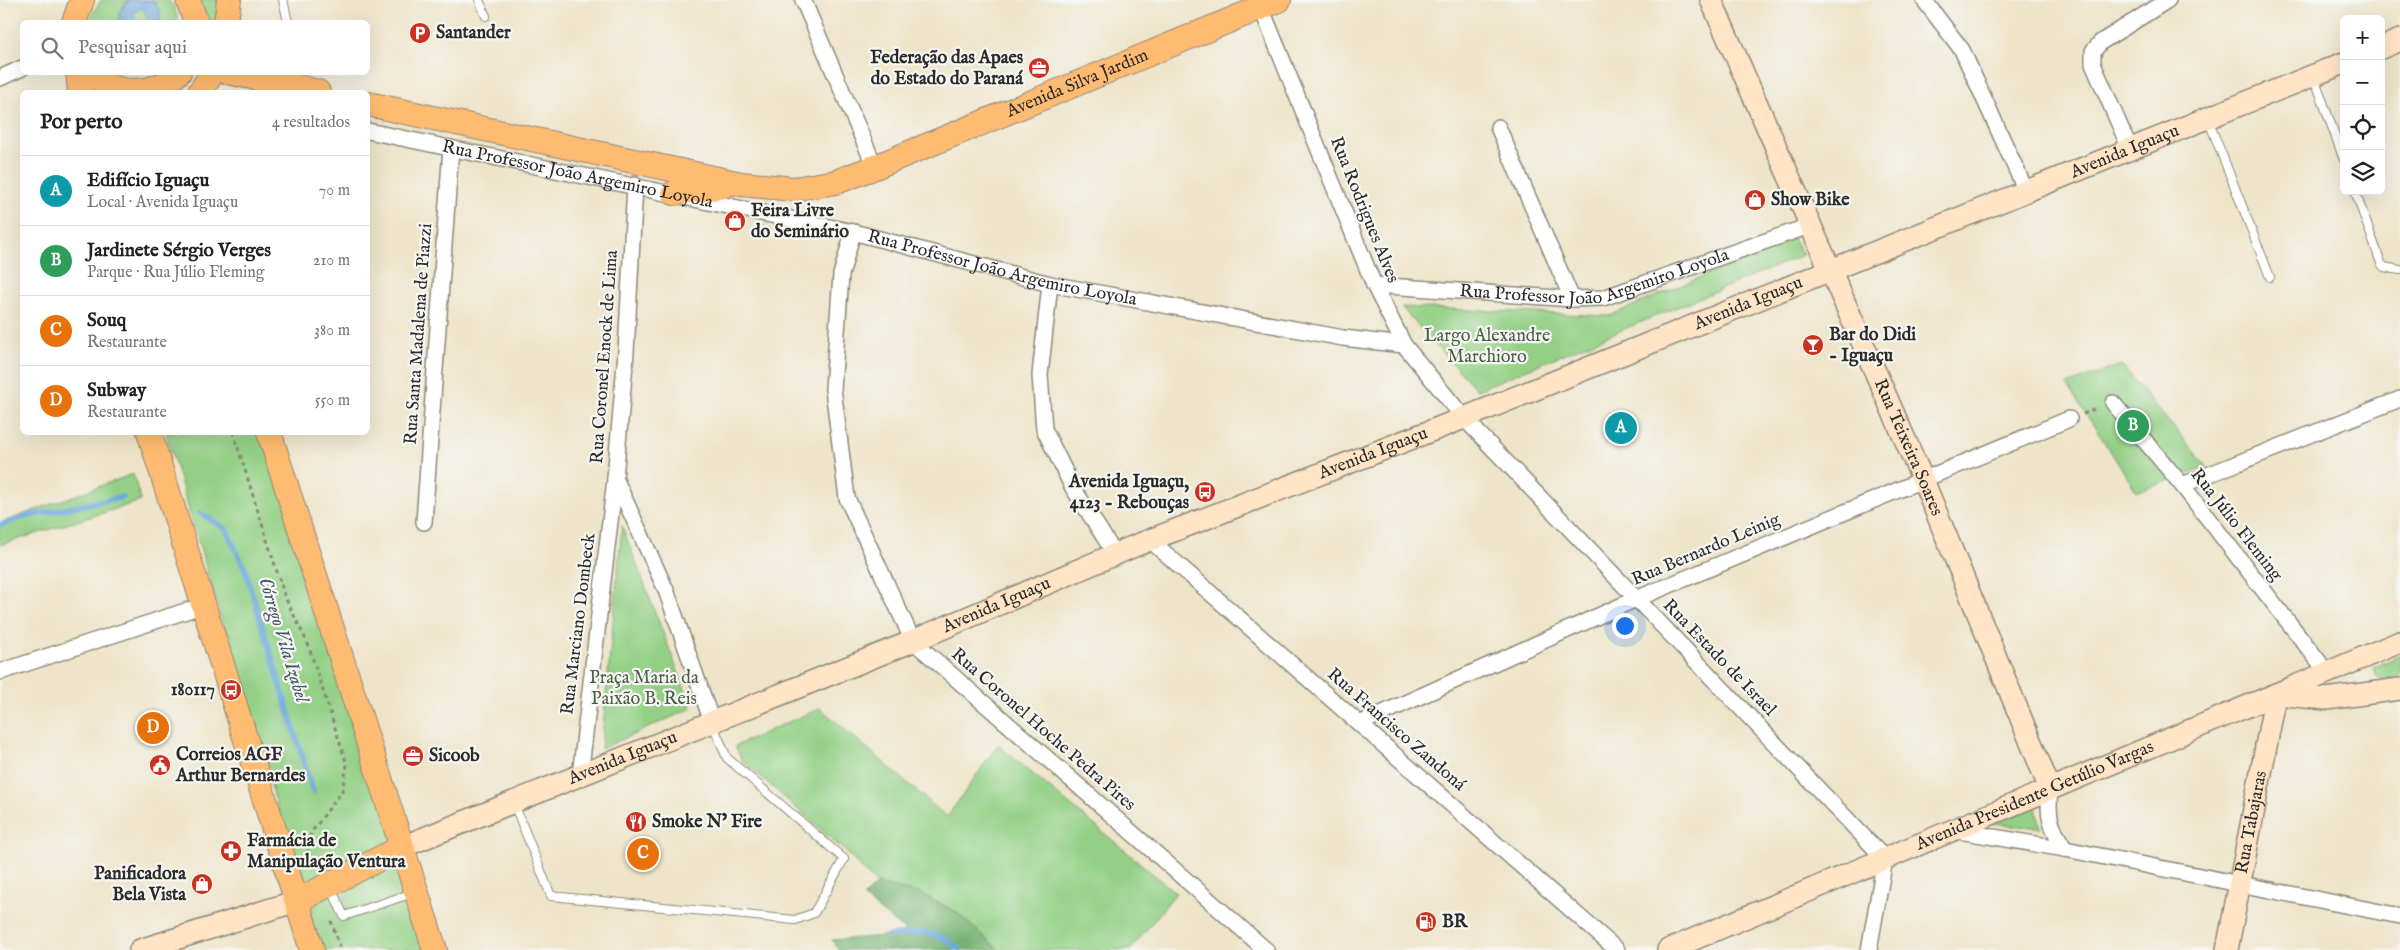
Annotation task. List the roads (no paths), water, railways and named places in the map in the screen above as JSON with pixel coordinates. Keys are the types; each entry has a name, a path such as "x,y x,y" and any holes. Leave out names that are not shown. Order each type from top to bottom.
{"main road":[{"path":"188,0 195,20"},
{"path":"226,20 229,0"},
{"name":"Rua Teixeira Soares","path":"1711,0 1809,226 1923,480 2050,789"},
{"name":"Avenida Silva Jardim","path":"875,167 1266,2"},
{"path":"2385,46 2400,40"},
{"name":"Avenida Iguaçu","path":"402,847 913,641 1115,554 1464,418 2340,65"},
{"path":"78,75 80,90"},
{"path":"95,75 104,83 115,88 132,90"},
{"path":"143,90 164,84 175,75"},
{"path":"186,75 191,90"},
{"path":"201,90 211,75"},
{"path":"252,75 286,78 313,90"},
{"name":"Rua Professor João Argemiro Loyola","path":"370,104 741,184 794,189 836,182 875,167"},
{"path":"674,193 741,184"},
{"path":"150,435 312,950"},
{"path":"270,435 435,950"},
{"name":"Avenida Presidente Getúlio Vargas","path":"1668,950 2400,642"},
{"path":"2327,672 2350,697"},
{"path":"2276,694 2311,699 2350,697 2400,689"},
{"name":"Rua Tabajaras","path":"2226,950 2276,694"},
{"path":"140,950 297,901 402,847"}],"street":[{"path":"803,0 875,167"},
{"path":"1924,0 1962,50 2026,191"},
{"path":"2130,149 2093,64 2093,51 2101,42 2168,0"},
{"name":"Rua Rodrigues Alves","path":"1266,2 1374,286 1404,345 1464,418"},
{"path":"0,78 20,69"},
{"path":"1498,127 1572,299"},
{"name":"Rua Professor João Argemiro Loyola","path":"370,131 674,193 853,232 1050,284 1343,338 1404,345"},
{"name":"Rua Santa Madalena de Piazzi","path":"424,522 451,148"},
{"name":"Rua Coronel Enock de Lima","path":"635,186 626,352 615,478 666,590 712,722"},
{"name":"Rua Professor João Argemiro Loyola","path":"1374,286 1572,299 1603,298 1809,226"},
{"name":"Rua Coronel Hoche Pedra Pires","path":"853,232 842,275 833,389 847,498 913,641 1266,950"},
{"path":"1050,284 1040,375 1044,429 1073,488 1115,554"},
{"path":"2182,485 2400,398"},
{"name":"Rua Júlio Fleming","path":"2113,403 2182,485 2327,672"},
{"name":"Rua Estado de Israel","path":"1464,418 1885,859"},
{"name":"Rua Bernardo Leinig","path":"1361,724 1636,599 2069,419"},
{"name":"Rua Marciano Dombeck","path":"580,776 615,478"},
{"name":"Rua Francisco Zandoná","path":"1150,540 1617,950"},
{"path":"0,672 204,605"},
{"path":"2050,789 2048,810 2051,828 2065,849"},
{"path":"1952,830 2065,849 2400,916"},
{"path":"1869,950 1885,859"}],"lane":[{"path":"283,0 288,20"},
{"path":"479,0 486,16"},
{"path":"2313,75 2340,150"},
{"path":"2207,118 2270,277"},
{"path":"2356,195 2381,263 2384,267 2400,270"},
{"path":"513,802 551,896 795,920 814,913 844,859 727,758 712,722"},
{"path":"330,884 344,916 416,892"}],"water":[{"path":"128,0 153,0 160,11 160,20 148,20 143,8 133,12 136,20 119,20 119,13"}],"waterway":[{"name":"Córrego Vila Izabel","path":"0,525 24,517 123,497"},
{"name":"Córrego Vila Izabel","path":"200,513 226,529 245,569 313,792"},
{"name":"Córrego Vila Izabel","path":"889,936 927,933 942,938 960,950"}],"place":[{"name":"Santander","path":"420,33"},
{"name":"Federação das Apaes do Estado do Paraná","path":"1039,68"},
{"name":"Show Bike","path":"1755,200"},
{"name":"Feira Livre do Seminário","path":"735,221"},
{"name":"Bar do Didi - Iguaçu","path":"1813,345"},
{"name":"Jardinete Sérgio Verges","path":"2133,426"},
{"name":"Edifício Iguaçu","path":"1621,428"},
{"name":"Avenida Iguaçu, 4123 - Rebouças","path":"1205,492"},
{"name":"180117","path":"231,690"},
{"name":"Subway","path":"153,728"},
{"name":"Sicoob","path":"413,756"},
{"name":"Correios AGF Arthur Bernardes","path":"160,765"},
{"name":"Smoke N’ Fire","path":"636,822"},
{"name":"Farmácia de Manipulação Ventura","path":"231,851"},
{"name":"Souq","path":"643,854"},
{"name":"Panificadora Bela Vista","path":"202,884"},
{"name":"BR","path":"1426,922"}],"park label":[{"name":"Largo Alexandre Marchioro","path":"1487,346"},
{"name":"Praça Maria da Paixão B. Reis","path":"644,688"}]}
